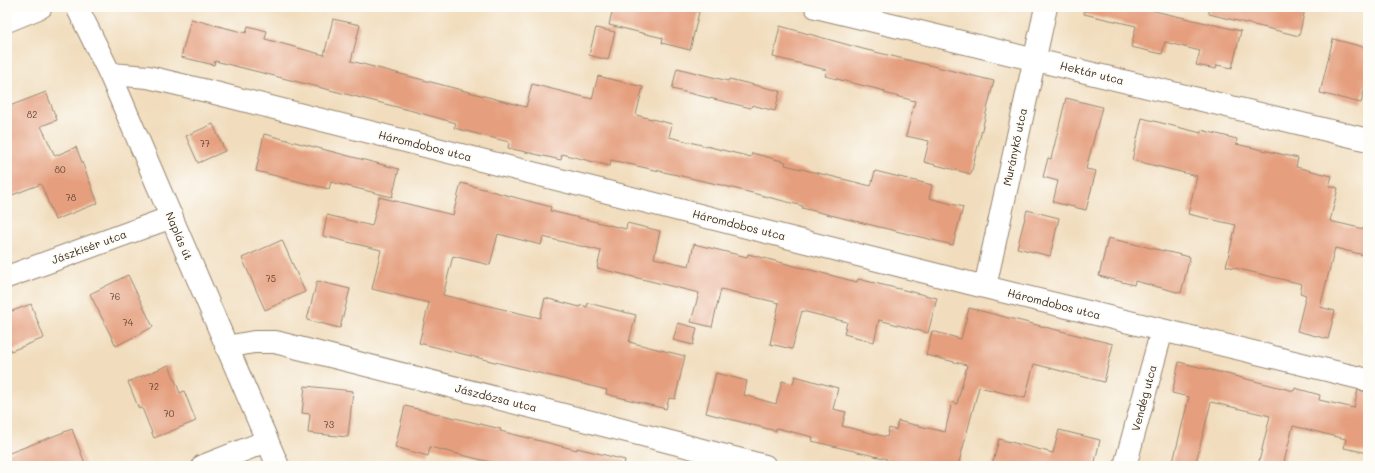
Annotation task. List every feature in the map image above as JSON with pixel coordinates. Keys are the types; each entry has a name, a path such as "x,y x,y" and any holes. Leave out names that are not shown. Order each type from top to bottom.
{"street":[{"path":"7,21 41,7"},
{"name":"Naplás út","path":"77,7 110,74 278,466"},
{"name":"Hektár utca","path":"816,7 1368,140"},
{"name":"Muránykő utca","path":"985,287 1046,7"},
{"name":"Háromdobos utca","path":"110,74 148,77 211,92 985,287 1368,380"},
{"name":"Jászkisér utca","path":"7,277 172,217"},
{"name":"Vendég utca","path":"1125,466 1162,330"},
{"name":"Jászdózsa utca","path":"226,346 275,342 765,466"},
{"path":"203,466 267,441"}],"building":[{"path":"613,7 678,7 699,12 690,50 662,43 663,38 609,25"},
{"path":"1085,7 1137,7 1241,31 1232,68 1217,65 1216,69 1196,65 1200,51 1165,42 1162,54 1131,47 1136,26 1084,14"},
{"path":"1209,7 1296,7 1305,9 1299,36 1209,14"},
{"path":"191,19 246,33 248,26 267,31 265,39 324,55 333,19 360,25 351,61 526,107 532,84 592,99 598,76 643,87 636,115 672,124 669,137 751,157 752,153 786,162 785,165 871,186 875,171 932,185 929,198 963,207 953,245 802,208 803,206 721,185 611,160 610,166 562,154 561,160 508,148 509,142 454,128 456,123 215,61 214,65 181,57"},
{"path":"780,26 863,49 994,81 971,174 924,162 929,141 906,136 915,101 884,93 885,91 825,76 827,70 773,57"},
{"path":"596,28 615,32 608,60 589,55"},
{"path":"1333,39 1368,48 1368,76 1361,103 1320,93"},
{"path":"677,68 728,81 729,79 780,91 775,111 752,105 751,108 672,89"},
{"path":"46,92 57,120 41,126 55,156 76,147 98,203 55,220 41,184 7,197 7,107"},
{"path":"1066,98 1102,107 1086,169 1096,171 1086,210 1053,202 1058,181 1043,177 1048,158 1051,159"},
{"path":"1142,118 1201,133 1201,130 1237,139 1236,144 1298,158 1296,167 1332,176 1329,186 1338,188 1330,221 1368,230 1368,256 1335,248 1320,307 1335,311 1328,339 1297,331 1306,295 1300,293 1302,284 1226,266 1236,225 1188,214 1197,176 1132,160"},
{"path":"213,124 225,151 198,163 186,136"},
{"path":"264,134 399,169 392,197 331,182 329,189 256,171"},
{"path":"461,183 551,207 550,211 626,229 627,223 660,231 654,258 689,266 694,244 747,257 748,254 857,282 858,279 937,298 928,333 879,320 874,342 844,334 847,322 802,311 792,349 770,344 779,303 721,289 712,327 691,322 699,293 597,268 601,251 543,237 541,245 498,234 490,265 453,256 443,295 540,318 545,298 580,307 581,305 587,307 588,303 636,315 629,342 685,356 675,399 669,398 666,409 606,394 607,390 419,343 429,303 372,289 381,250 323,236 327,215 372,226 379,197 453,215"},
{"path":"1027,210 1059,218 1050,256 1017,248"},
{"path":"1108,238 1190,257 1181,293 1135,281 1134,285 1099,276"},
{"path":"282,240 305,292 265,310 242,258"},
{"path":"128,275 153,327 116,346 90,294"},
{"path":"317,281 350,289 340,328 307,320"},
{"path":"31,304 44,338 11,351 7,341 7,313"},
{"path":"969,308 1113,344 1104,382 1034,364 1025,398 979,387 958,466 885,466 887,459 812,441 813,437 776,428 776,431 706,413 716,373 747,381 744,395 776,404 782,381 793,384 795,376 838,388 833,409 846,412 842,426 887,437 889,428 896,430 898,421 945,432 952,402 957,404 967,365 926,355 932,331 961,339"},
{"path":"678,323 697,328 693,345 673,340"},
{"path":"1179,362 1294,391 1295,388 1320,395 1319,400 1354,408 1358,390 1368,392 1368,453 1344,448 1346,439 1293,426 1283,466 1258,466 1270,416 1211,402 1195,466 1172,466 1189,397 1172,393"},
{"path":"169,365 180,393 184,391 196,421 154,438 142,408 139,409 128,382"},
{"path":"305,386 353,391 348,437 308,433 310,414 302,413"},
{"path":"405,406 501,429 500,431 577,450 577,448 625,460 624,466 506,466 430,447 428,456 395,447"},
{"path":"72,429 86,466 7,466 7,454"},
{"path":"1059,430 1100,440 1094,466 992,466 999,439 1053,453"}]}
